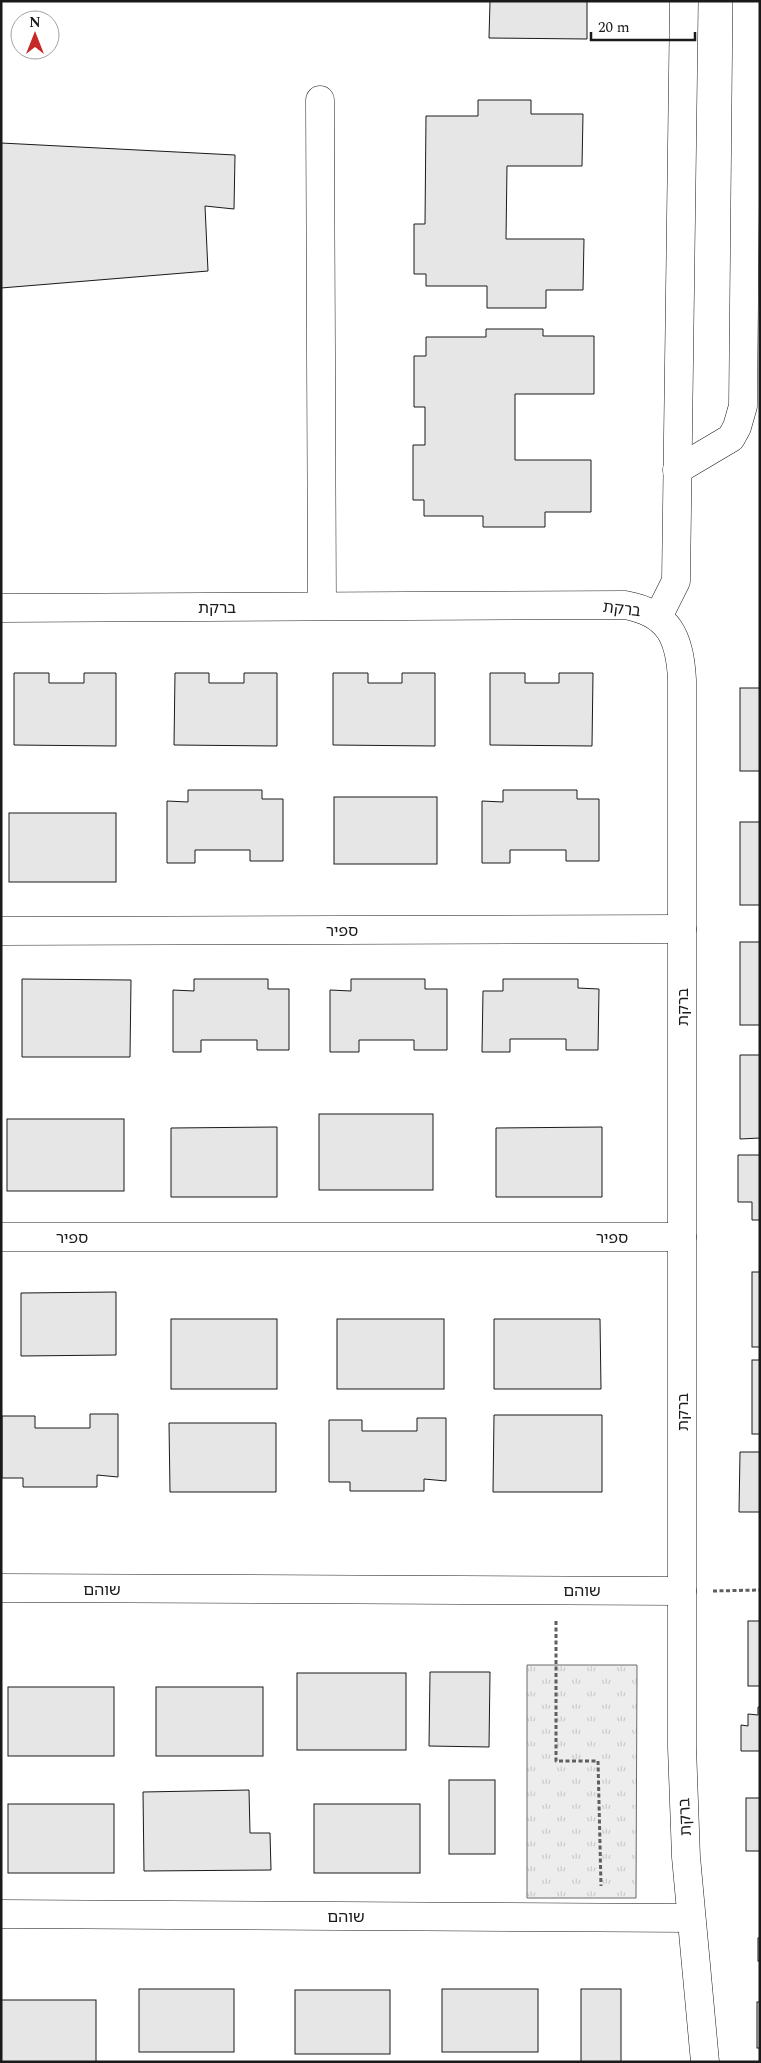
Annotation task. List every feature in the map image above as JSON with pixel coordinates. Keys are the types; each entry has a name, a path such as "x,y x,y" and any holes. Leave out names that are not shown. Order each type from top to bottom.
{"street":[{"path":"658,616 676,581 684,1"},
{"path":"677,470 730,438 737,427 743,406 746,1"},
{"path":"320,100 322,606"},
{"name":"ברקת","path":"1,608 611,604 637,607 658,616 677,642 682,666 683,1784 691,1918 705,2062"},
{"name":"ספיר","path":"1,931 682,929"},
{"name":"ספיר","path":"1,1237 682,1237"},
{"name":"שוהם","path":"1,1588 682,1591"},
{"name":"שוהם","path":"1,1914 691,1918"}],"path":[{"path":"556,1590 556,1761 598,1761 602,1917"},
{"path":"682,1591 760,1590"}],"green space":[{"path":"527,1665 637,1665 636,1898 527,1898"}],"building":[{"path":"490,1 587,1 587,39 489,38"},
{"path":"478,100 531,100 531,114 583,114 582,166 507,166 506,239 584,239 583,290 546,290 546,308 487,308 487,286 426,286 426,274 414,274 414,224 425,224 426,116 478,116"},
{"path":"1,143 235,155 234,209 205,206 208,271 1,288"},
{"path":"486,329 543,329 543,336 594,336 594,394 515,394 515,460 591,460 591,512 545,512 545,527 483,527 483,516 424,516 424,500 413,500 413,445 425,445 425,407 414,407 414,356 426,356 426,337 486,337"},
{"path":"14,673 49,673 49,683 84,683 84,673 116,673 116,746 14,745"},
{"path":"175,673 209,673 209,683 244,683 244,673 277,673 277,746 174,745"},
{"path":"333,673 368,673 368,683 402,683 402,673 435,673 435,746 333,745"},
{"path":"490,673 525,673 525,683 559,683 559,673 593,673 592,746 490,745"},
{"path":"740,688 760,688 760,771 740,771"},
{"path":"188,790 262,790 262,799 283,799 283,861 250,861 250,850 195,850 195,863 167,863 167,801 188,802"},
{"path":"503,790 577,790 577,799 599,799 599,861 566,861 566,850 510,850 510,863 482,863 482,801 503,802"},
{"path":"334,797 437,797 437,864 334,864"},
{"path":"9,813 116,813 116,882 9,882"},
{"path":"740,822 760,822 760,905 740,905"},
{"path":"740,942 760,942 760,1025 740,1025"},
{"path":"22,979 131,980 130,1057 22,1057"},
{"path":"194,979 268,979 268,989 289,989 289,1050 257,1050 257,1040 201,1040 201,1052 173,1052 173,990 194,991"},
{"path":"351,979 425,979 425,989 447,989 447,1050 414,1050 414,1040 359,1040 359,1052 330,1052 330,990 351,991"},
{"path":"503,979 578,979 578,988 599,989 598,1050 566,1050 566,1039 510,1039 510,1052 482,1052 483,991 503,991"},
{"path":"740,1055 760,1055 760,1138 740,1139"},
{"path":"319,1114 433,1114 433,1190 319,1190"},
{"path":"7,1119 124,1119 124,1191 7,1191"},
{"path":"277,1127 277,1197 171,1197 171,1128"},
{"path":"602,1127 602,1197 496,1197 496,1128"},
{"path":"738,1155 760,1155 760,1220 752,1220 752,1202 738,1202"},
{"path":"752,1272 760,1272 760,1347 752,1347"},
{"path":"116,1292 116,1355 21,1356 21,1293"},
{"path":"171,1319 277,1319 277,1389 171,1389"},
{"path":"337,1319 444,1319 444,1389 337,1389"},
{"path":"494,1319 600,1319 601,1389 494,1389"},
{"path":"752,1360 760,1360 760,1434 752,1434"},
{"path":"90,1414 118,1414 118,1477 97,1475 97,1487 23,1487 23,1478 2,1478 2,1416 35,1416 35,1428 90,1428"},
{"path":"494,1415 602,1415 602,1492 493,1492"},
{"path":"417,1418 446,1418 446,1481 424,1479 424,1491 350,1491 350,1482 329,1482 329,1420 362,1420 362,1431 417,1431"},
{"path":"169,1423 276,1423 276,1492 170,1492"},
{"path":"740,1452 760,1452 760,1512 739,1512"},
{"path":"748,1621 760,1621 760,1686 748,1686"},
{"path":"430,1672 490,1672 489,1747 429,1746"},
{"path":"297,1673 406,1673 406,1750 297,1750"},
{"path":"8,1687 114,1687 114,1756 8,1756"},
{"path":"156,1687 263,1687 263,1756 156,1756"},
{"path":"758,1707 760,1707 760,1751 741,1751 741,1725 748,1726 748,1714 758,1715"},
{"path":"449,1780 495,1780 495,1854 449,1854"},
{"path":"249,1790 250,1833 270,1833 271,1870 144,1871 143,1792"},
{"path":"746,1798 760,1798 760,1851 746,1851"},
{"path":"8,1804 114,1804 114,1873 8,1873"},
{"path":"314,1804 420,1804 420,1873 314,1873"},
{"path":"758,1938 760,1938 760,1961 758,1961"},
{"path":"139,1989 234,1989 234,2052 139,2052"},
{"path":"442,1989 538,1989 538,2052 442,2052"},
{"path":"581,1989 621,1989 621,2062 581,2062"},
{"path":"295,1990 390,1990 390,2054 295,2054"},
{"path":"1,2000 96,2000 96,2062 1,2062"},
{"path":"757,2002 760,2002 760,2048 757,2048"}]}
